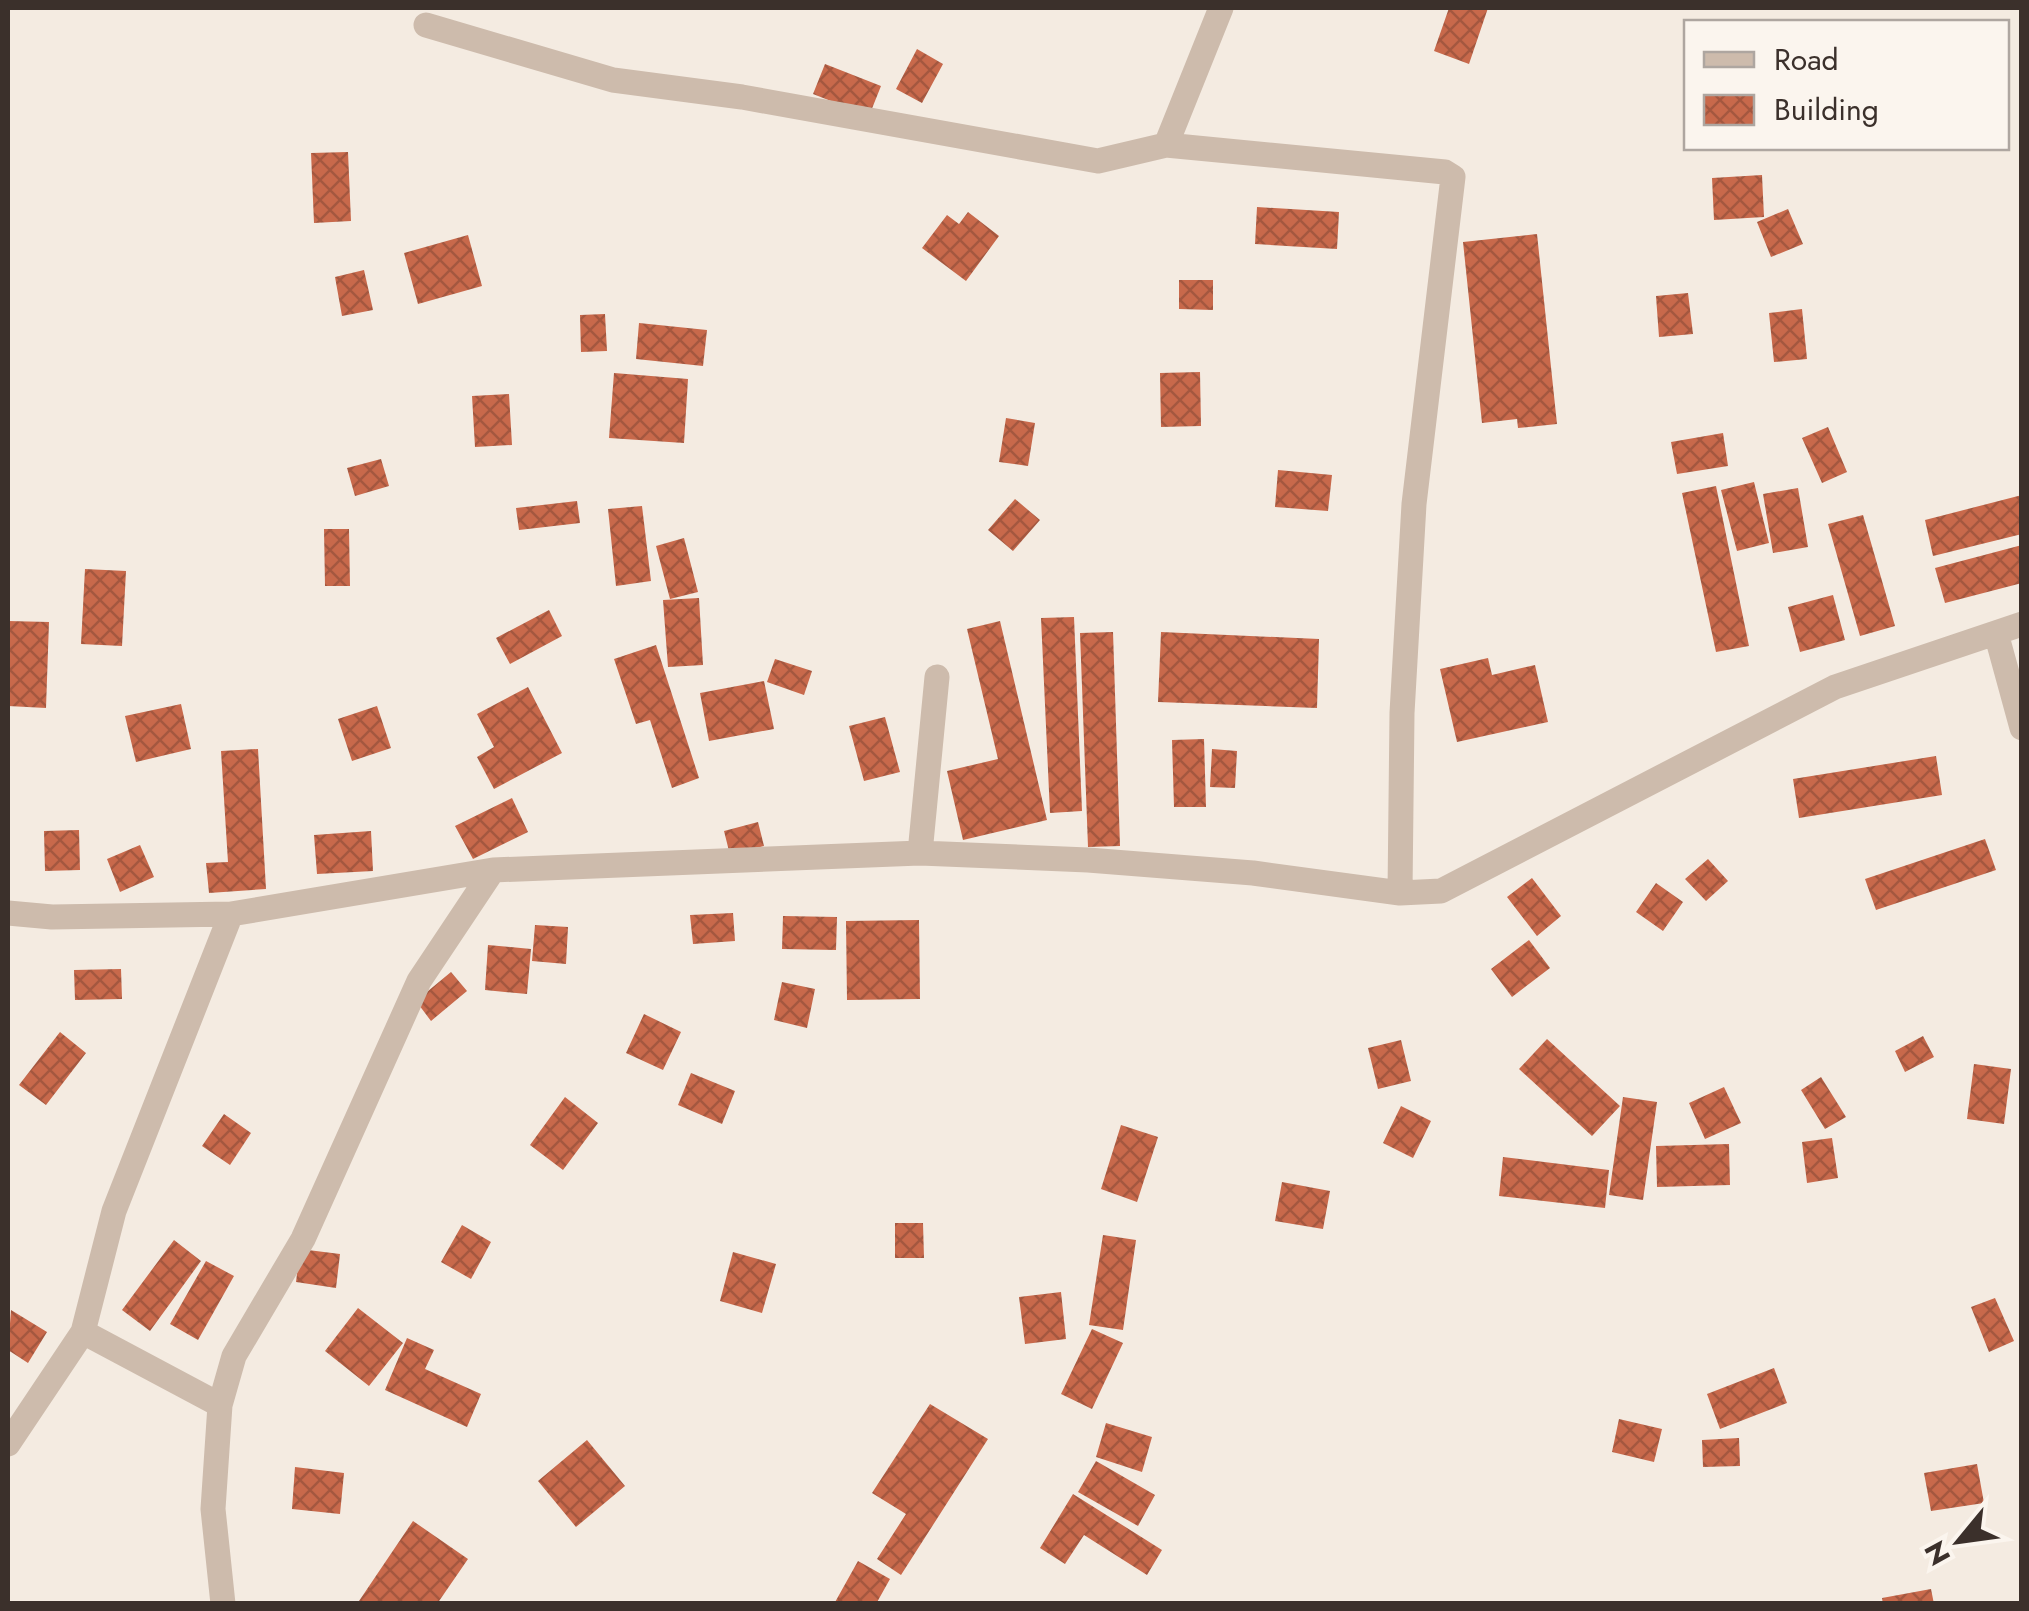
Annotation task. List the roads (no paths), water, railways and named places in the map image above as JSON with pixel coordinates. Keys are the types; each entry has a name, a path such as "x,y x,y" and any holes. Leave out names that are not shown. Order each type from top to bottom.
{"street":[{"path":"1166,146 1221,8"},
{"path":"426,25 613,80 742,97 1098,161 1166,146 1446,172 1453,177 1414,504 1402,713 1400,894"},
{"path":"8,912 52,918 231,914 493,870 920,853 1253,874 1400,894 1441,891 1835,687 2022,624"},
{"path":"1996,632 2022,728"},
{"path":"920,853 937,676"},
{"path":"223,1604 213,1510 220,1404 234,1356 302,1239 419,981 493,870"},
{"path":"8,1444 83,1332 114,1211 231,914"},
{"path":"83,1332 220,1404"}]}
